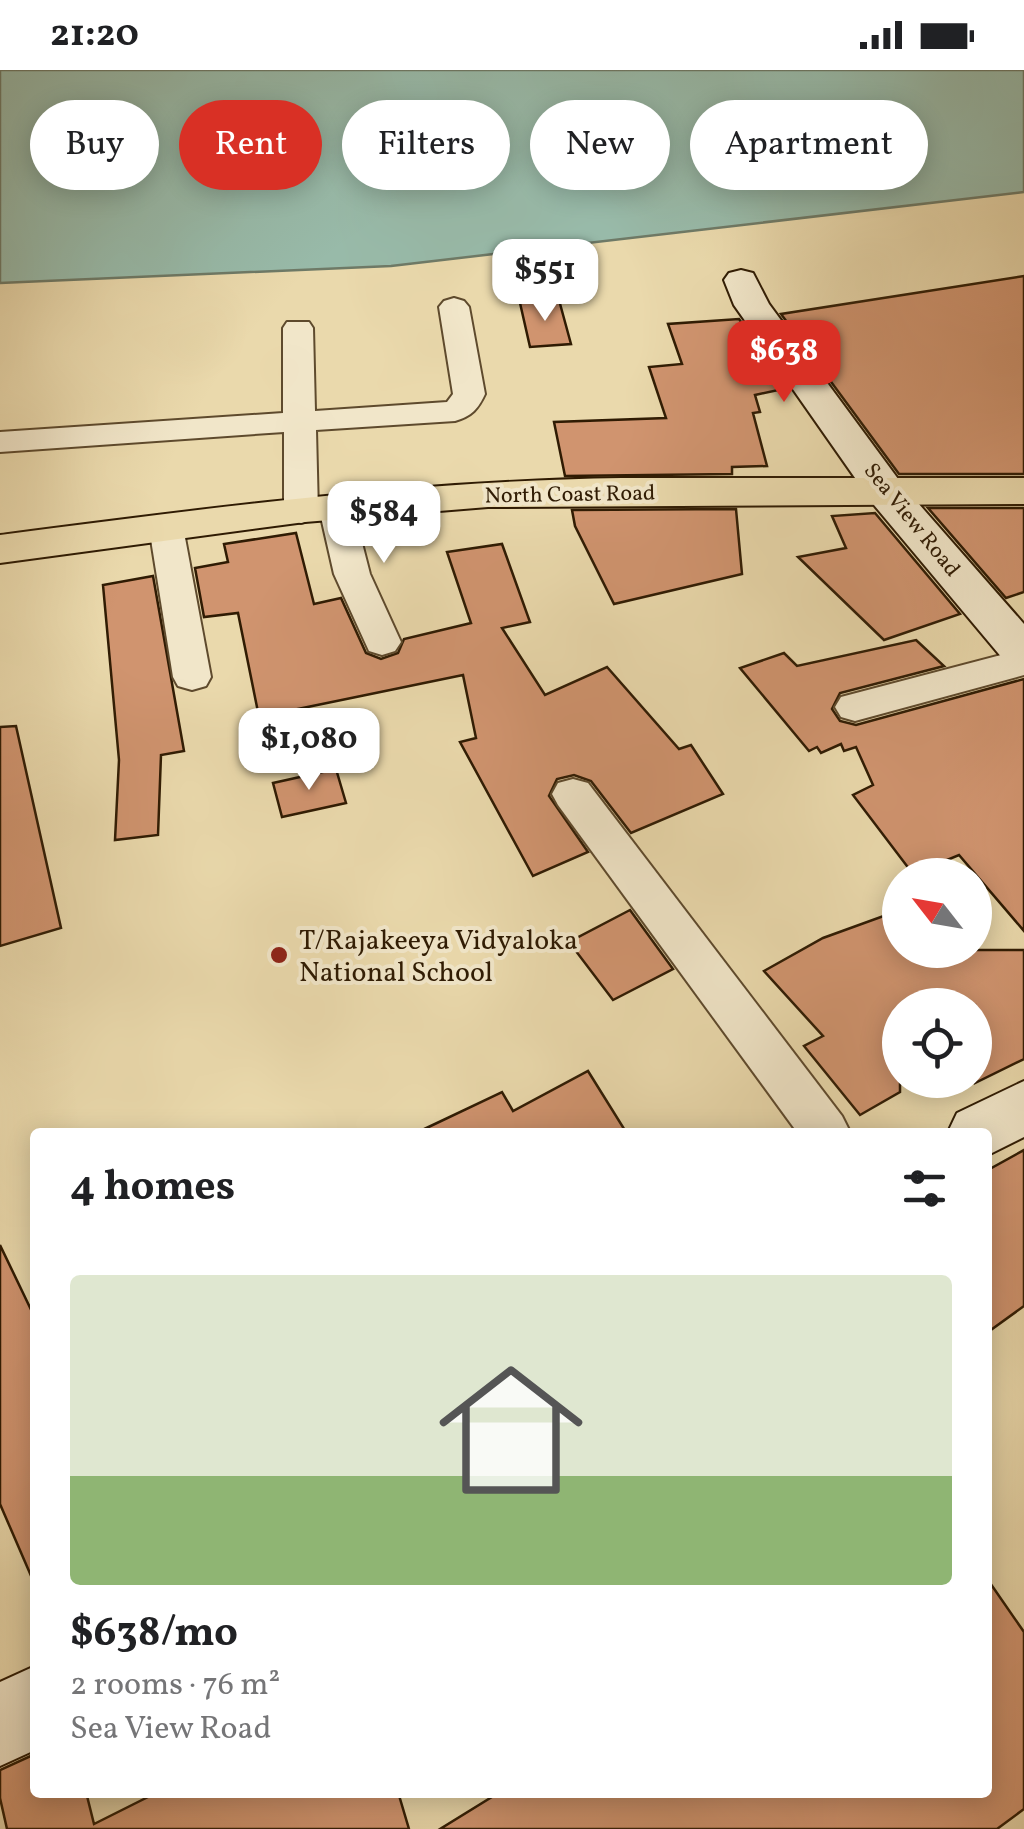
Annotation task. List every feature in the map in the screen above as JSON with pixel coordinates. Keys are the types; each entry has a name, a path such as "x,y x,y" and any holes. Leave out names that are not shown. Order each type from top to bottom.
{"main road":[{"name":"Sea View Road","path":"742,280 752,305 890,496 1024,654"},
{"name":"North Coast Road","path":"0,550 166,527 505,493 657,490 890,496 1024,491"},
{"path":"985,1128 1024,1107"},
{"path":"0,1727 30,1708"}],"street":[{"path":"0,442 455,411 464,405 469,394 454,307"},
{"path":"298,328 299,424 318,510 382,642"},
{"path":"166,527 192,677"},
{"path":"855,708 1024,662"},
{"path":"573,794 822,1128"}],"shaded area":[{"path":"0,70 1024,70 1024,192 391,266 0,283"}],"building":[{"path":"1024,276 1024,474 899,474 781,314"},
{"path":"559,300 571,344 530,347 520,303"},
{"path":"739,319 788,388 755,395 760,412 753,413 767,466 732,467 732,474 565,476 554,422 666,418 649,367 682,364 668,324"},
{"path":"928,508 1024,508 1024,592 1006,598"},
{"path":"736,509 742,574 614,604 575,526 572,510"},
{"path":"875,513 960,614 884,640 798,557 846,548 832,516"},
{"path":"296,533 314,604 341,598 366,653 381,659 398,653 404,639 471,623 447,552 502,544 530,622 502,628 545,695 607,667 679,749 691,745 723,794 631,833 591,781 574,775 557,779 549,796 588,852 533,876 460,742 476,738 463,675 259,717 238,613 204,617 195,568 228,562 224,544"},
{"path":"153,576 184,751 161,755 158,835 115,840 119,760 103,585"},
{"path":"916,640 944,666 840,693 832,709 840,721 856,725 1024,679 1024,931 992,894 992,858 901,858 853,795 873,785 856,747 844,751 841,744 821,753 817,747 809,751 740,668 784,653 797,666"},
{"path":"16,726 61,928 0,946 0,727"},
{"path":"336,769 346,803 282,817 273,783"},
{"path":"630,910 673,969 613,1000 569,942"},
{"path":"882,917 882,968 992,968 992,950 1024,950 1024,1059 992,1075 992,988 882,988 882,1098 890,1098 860,1115 804,1046 823,1036 764,971 823,938"},
{"path":"588,1071 624,1128 426,1128 502,1092 513,1111"},
{"path":"1024,1150 1024,1306 992,1329 992,1168"},
{"path":"0,1245 30,1308 30,1573 0,1504"},
{"path":"992,1586 1024,1632 1024,1809 997,1829 440,1829 490,1798 992,1798"},
{"path":"30,1756 30,1798 88,1798 94,1824 146,1798 400,1798 409,1829 7,1829 0,1798 0,1770"}],"place":[{"name":"T/Rajakeeya Vidyaloka National School","path":"279,955"}]}
